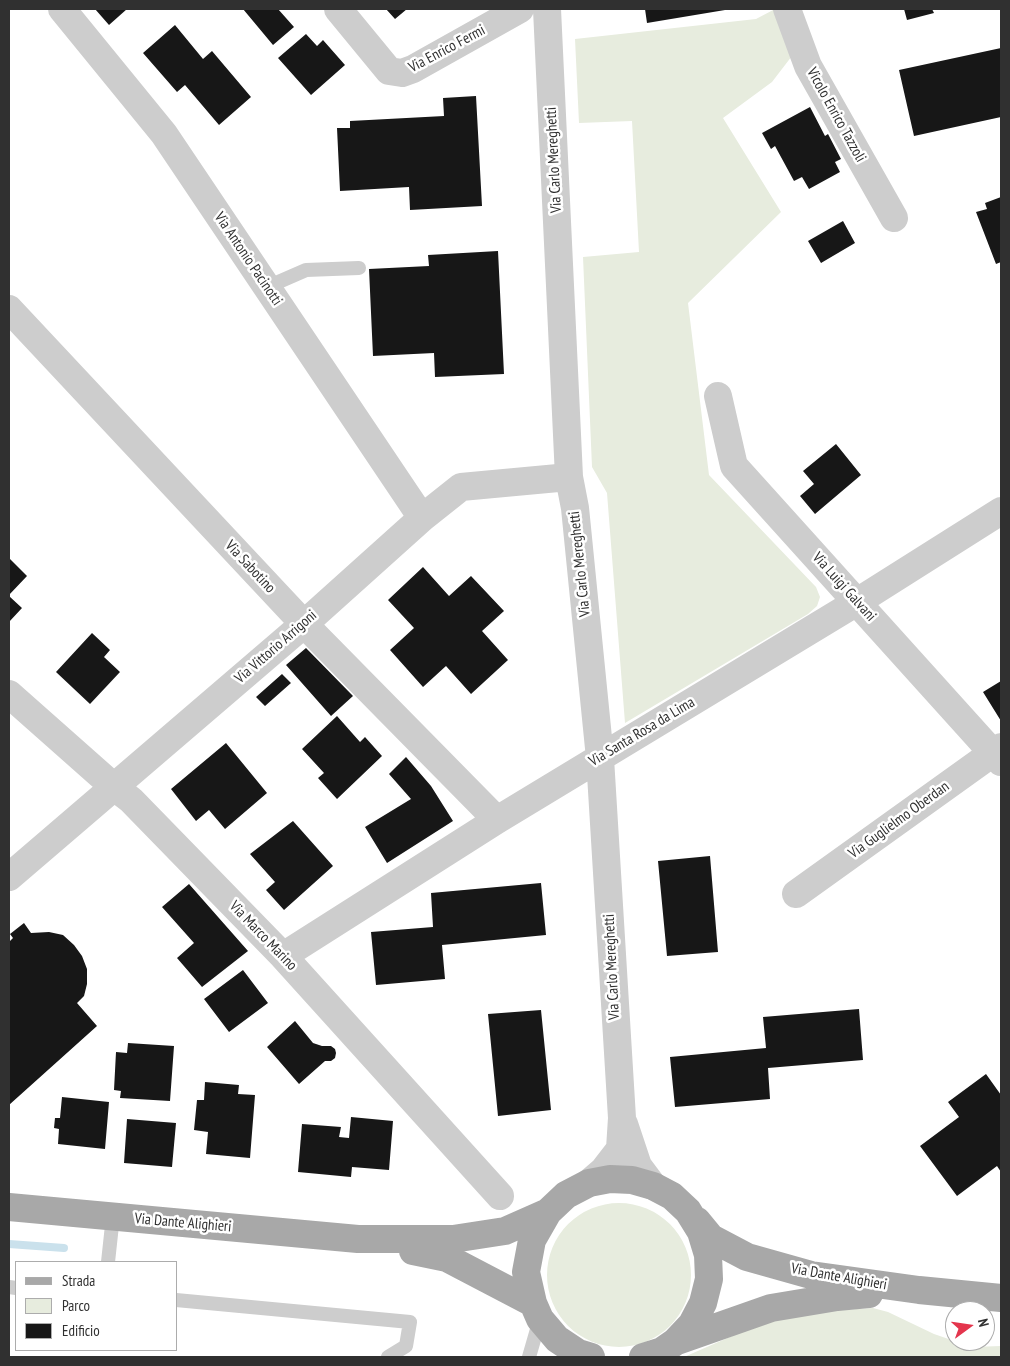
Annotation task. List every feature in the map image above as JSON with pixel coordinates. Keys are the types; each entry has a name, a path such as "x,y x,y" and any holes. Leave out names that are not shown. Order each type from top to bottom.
{"main road":[{"name":"Via Dante Alighieri","path":"591,1357 578,1353 557,1339 537,1311 526,1272 532,1240 548,1212 566,1195 589,1183 610,1179 632,1180 653,1186 672,1196 688,1211 711,1238 747,1257 811,1276 1001,1298"},
{"name":"Via Dante Alighieri","path":"9,1207 358,1239"},
{"name":"Via Dante Alighieri","path":"660,1352 692,1324 703,1303 709,1279 708,1255 701,1232 688,1211"},
{"path":"358,1239 453,1239 505,1231 548,1212"},
{"path":"358,1239 447,1258 537,1311"},
{"name":"Via Dante Alighieri","path":"660,1352 771,1308 837,1297 919,1290"}],"street":[{"name":"Via Antonio Pacinotti","path":"62,9 164,134 422,518"},
{"name":"Via Enrico Fermi","path":"338,9 388,71 402,73 413,69 520,9"},
{"name":"Via Carlo Mereghetti","path":"547,9 569,477 575,508 600,758 622,1118 620,1149 603,1171 589,1183"},
{"name":"Vicolo Enrico Tazzoli","path":"786,9 808,66 894,218"},
{"name":"Via Sabotino","path":"9,309 304,624 497,820"},
{"name":"Via Luigi Galvani","path":"718,396 734,466 857,602 999,754"},
{"name":"Via Vittorio Arrigoni","path":"9,877 304,624 422,518 461,487 569,477"},
{"name":"Via Santa Rosa da Lima","path":"283,956 497,820 857,602 1001,511"},
{"name":"Via Marco Marino","path":"9,694 131,800 283,956 500,1196"},
{"name":"Via Guglielmo Oberdan","path":"796,894 999,754"},
{"name":"Via Carlo Mereghetti","path":"622,1118 638,1166 653,1186"}],"lane":[{"path":"268,287 306,270 359,268"},
{"path":"108,1261 113,1216"},
{"path":"178,1300 410,1322 406,1346 388,1357"},
{"path":"529,1357 537,1311"}],"green space":[{"path":"775,9 795,52 772,82 723,118 781,212 688,303 709,475 816,587 820,597 817,606 808,614 625,723 607,493 592,467 583,257 639,252 632,121 579,123 575,39 756,19"},
{"path":"619,1203 647,1208 670,1224 686,1247 691,1275 686,1303 670,1326 647,1342 619,1347 591,1342 568,1326 552,1303 547,1275 552,1247 568,1224 591,1208"},
{"path":"873,1308 888,1312 945,1338 945,1351 995,1351 995,1346 1001,1346 1001,1357 684,1357 755,1326 806,1312"}],"building":[{"path":"95,9 127,9 109,25"},
{"path":"243,9 278,9 294,27 273,45"},
{"path":"386,9 407,9 395,19"},
{"path":"645,9 724,9 725,10 647,23"},
{"path":"904,9 932,9 934,13 907,20"},
{"path":"175,25 203,59 212,51 251,97 219,125 185,85 177,92 143,53"},
{"path":"306,34 317,46 323,40 345,65 311,95 278,58"},
{"path":"1001,48 1001,117 914,136 899,70"},
{"path":"476,96 482,206 410,210 409,187 340,191 337,128 350,128 350,121 444,116 443,98"},
{"path":"810,107 825,136 828,134 841,159 835,162 840,172 809,189 802,177 794,181 775,146 771,149 762,133"},
{"path":"1001,197 1001,262 996,264 976,212 987,209 985,203"},
{"path":"843,221 855,243 821,263 808,241"},
{"path":"498,251 504,374 435,377 434,353 373,356 369,269 429,266 428,255"},
{"path":"836,444 861,475 815,514 800,496 814,484 803,471"},
{"path":"9,558 27,576 9,595"},
{"path":"423,567 449,596 471,576 504,611 482,631 508,660 471,694 446,666 423,687 390,650 414,628 388,600"},
{"path":"9,596 22,608 9,622"},
{"path":"92,633 110,650 104,657 120,672 90,704 56,672"},
{"path":"306,648 353,696 331,716 286,665"},
{"path":"282,674 291,683 265,706 256,697"},
{"path":"1001,681 1001,721 983,692"},
{"path":"337,716 360,742 365,737 382,756 337,799 318,778 324,773 302,749"},
{"path":"226,743 267,793 225,829 209,810 196,821 171,789"},
{"path":"406,757 431,786 453,821 387,863 365,827 411,799 389,774"},
{"path":"293,821 333,866 284,910 266,890 275,882 250,854"},
{"path":"710,856 718,952 667,956 658,861"},
{"path":"541,883 546,935 442,945 445,979 376,985 371,932 433,927 431,893"},
{"path":"189,884 248,951 202,987 177,958 194,943 162,907"},
{"path":"24,923 31,933 49,932 63,935 82,956 87,969 87,984 84,996 77,1003 97,1026 9,1105 9,942 13,938 10,934"},
{"path":"243,970 268,1003 229,1032 204,999"},
{"path":"859,1009 863,1060 768,1068 770,1099 675,1107 670,1057 766,1048 763,1017"},
{"path":"541,1010 551,1110 498,1116 488,1014"},
{"path":"295,1021 313,1043 331,1046 335,1049 336,1053 335,1058 331,1061 325,1061 299,1084 267,1047"},
{"path":"128,1043 174,1046 170,1101 120,1098 121,1091 114,1090 116,1052 127,1053"},
{"path":"986,1074 1001,1095 1001,1172 997,1166 957,1196 920,1146 959,1117 948,1102"},
{"path":"205,1082 239,1085 238,1094 255,1095 250,1158 206,1154 208,1132 194,1130 197,1100 204,1100"},
{"path":"62,1097 109,1102 105,1149 58,1144 59,1129 54,1128 55,1118 60,1118"},
{"path":"351,1117 393,1121 389,1170 352,1167 351,1177 298,1172 302,1124 341,1127 339,1137 349,1138"},
{"path":"127,1119 176,1123 172,1167 124,1163"}],"waterway":[{"path":"9,1244 64,1248"}]}
